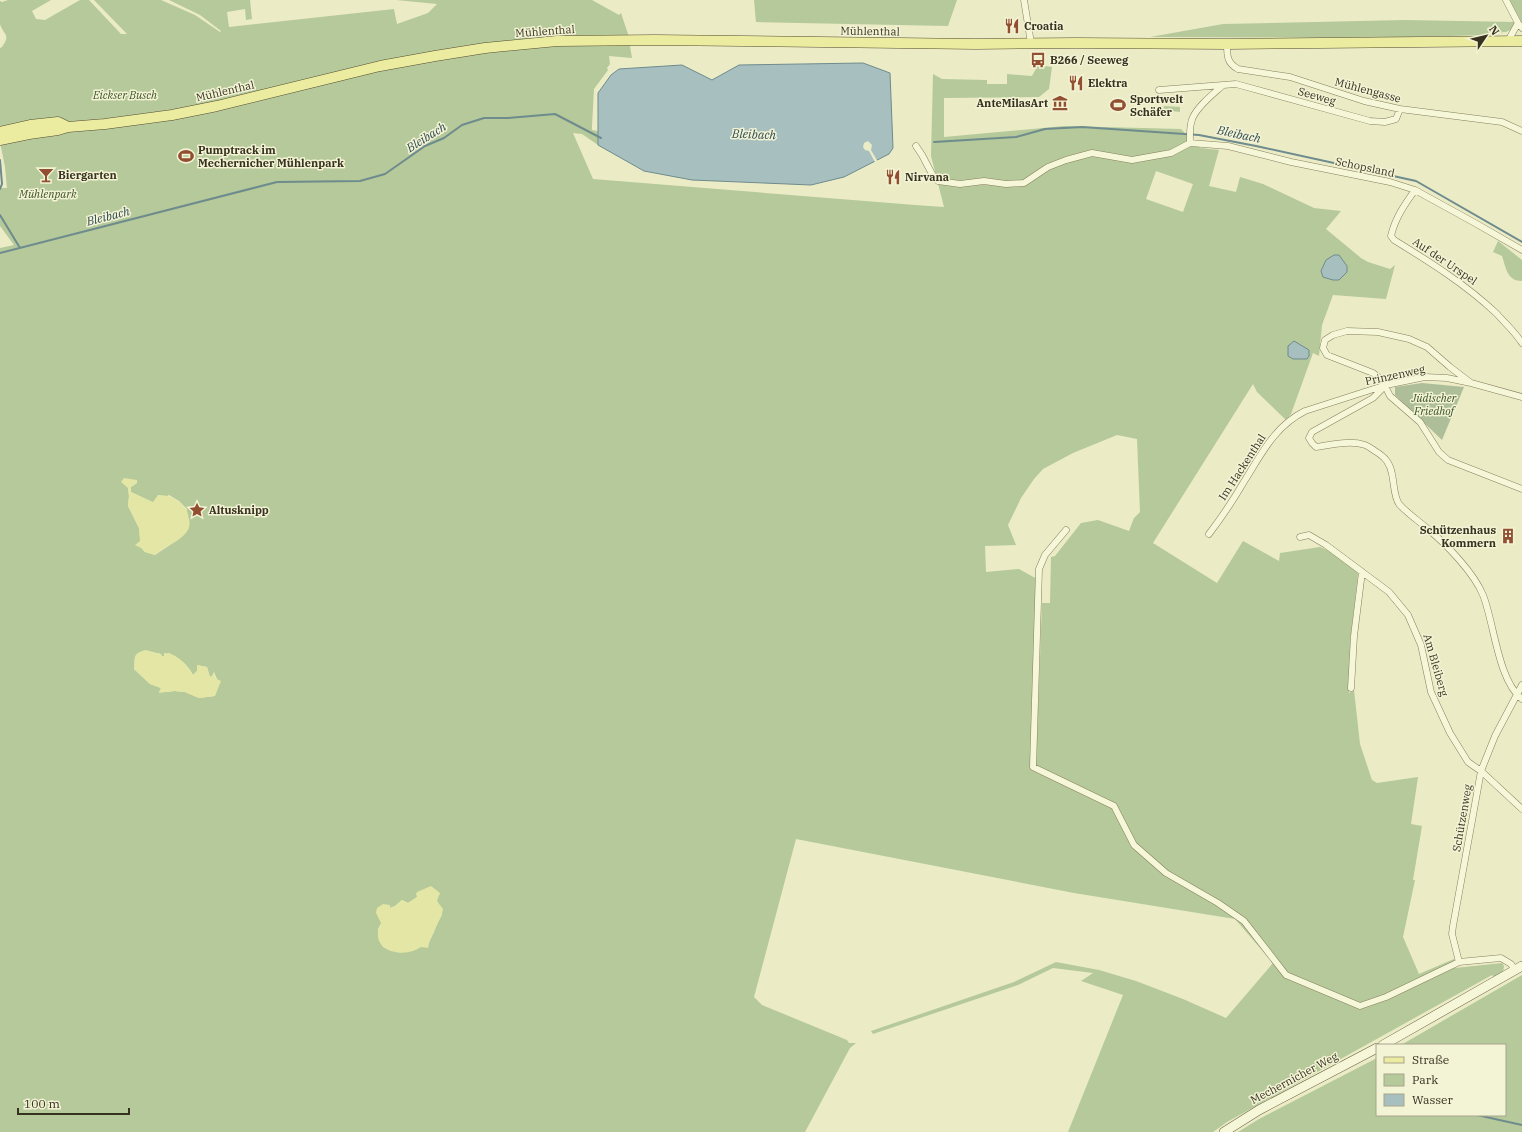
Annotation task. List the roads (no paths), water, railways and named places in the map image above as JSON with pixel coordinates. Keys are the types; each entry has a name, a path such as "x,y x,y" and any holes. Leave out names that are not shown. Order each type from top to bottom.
{"main road":[{"name":"Mühlenthal","path":"0,140 68,127 154,117 217,106 373,68 435,56 485,48 557,41 655,40 917,44 1227,44 1522,41"},
{"name":"Mühlenthal","path":"0,132 30,125 58,122 68,127"}],"street":[{"path":"1024,0 1031,44"},
{"path":"1506,0 1520,26 1508,42"},
{"name":"Mühlengasse","path":"1227,44 1228,60 1238,69 1290,77 1364,101 1400,109 1502,122 1522,131"},
{"name":"Seeweg","path":"1159,90 1236,84 1370,121 1385,122 1396,119 1400,109"},
{"path":"916,146 938,181 960,184 984,181 1006,184 1024,183 1048,167 1066,160 1092,153 1132,160 1171,153 1190,137 1193,117 1203,104 1222,86"},
{"name":"Schopsland","path":"1190,137 1291,162 1390,182 1415,190 1522,250"},
{"name":"Auf der Urspel","path":"1415,190 1403,206 1396,220 1391,236 1394,240 1444,270 1480,298 1510,328 1522,343"},
{"path":"1471,383 1427,347 1409,339 1378,332 1347,331 1333,335 1325,340 1323,348 1327,355 1373,373 1382,380 1386,385 1390,396 1420,422 1439,452 1448,460 1522,489"},
{"name":"Prinzenweg","path":"1297,416 1334,401 1386,385 1425,377 1447,378 1522,397"},
{"path":"1386,385 1373,398 1312,432 1309,438 1316,447 1348,443 1365,445 1383,456 1390,464 1398,502 1410,515 1451,550 1471,575 1483,594 1499,658 1506,676 1520,697"},
{"name":"Im Hackenthal","path":"1209,534 1222,517 1272,437 1297,416"},
{"path":"1066,530 1045,555 1039,569 1033,767 1114,806 1134,846 1166,873 1218,903 1244,921 1286,975 1360,1006 1386,997 1459,962 1501,958 1519,968"},
{"name":"Am Bleiberg","path":"1300,537 1309,535 1326,545 1389,592 1408,615 1421,644 1431,692 1450,733 1468,762 1481,771 1522,809"},
{"path":"1351,688 1354,636 1362,572"},
{"name":"Schützenweg","path":"1459,962 1452,934 1481,771 1495,736 1520,697 1522,685"},
{"path":"1385,1044 1519,968"},
{"name":"Mechernicher Weg","path":"1224,1132 1259,1110 1376,1049"}],"water":[{"path":"863,63 890,73 893,148 889,154 844,177 811,185 692,180 644,171 598,145 598,93 611,75 619,69 682,65 712,80 739,65"},
{"path":"1334,255 1339,255 1347,266 1347,272 1339,280 1323,277 1321,271 1326,260"},
{"path":"1294,341 1309,350 1309,356 1307,359 1293,359 1288,356 1288,346"}],"waterway":[{"name":"Bleibach","path":"0,253 277,182 360,181 385,174 425,146 444,138 462,125 484,118 508,118 555,114 601,138"},
{"name":"Bleibach","path":"934,142 1016,137 1045,129 1082,127 1199,135 1416,181 1522,242"},
{"path":"0,160 2,184 0,189"},
{"path":"0,215 20,248"},
{"path":"1482,1116 1522,1125"}],"place":[{"name":"Croatia","path":"1012,26"},
{"name":"B266 / Seeweg","path":"1038,60"},
{"name":"Elektra","path":"1076,83"},
{"name":"AnteMilasArt","path":"1060,103"},
{"name":"Sportwelt Schäfer","path":"1118,105"},
{"name":"Pumptrack im Mechernicher Mühlenpark","path":"186,156"},
{"name":"Biergarten","path":"46,175"},
{"name":"Nirvana","path":"893,177"},
{"name":"Altusknipp","path":"197,510"},
{"name":"Schützenhaus Kommern","path":"1508,536"}],"park label":[{"name":"Eickser Busch","path":"125,95"},
{"name":"Mühlenpark","path":"48,194"},
{"name":"Jüdischer Friedhof","path":"1434,404"}]}
